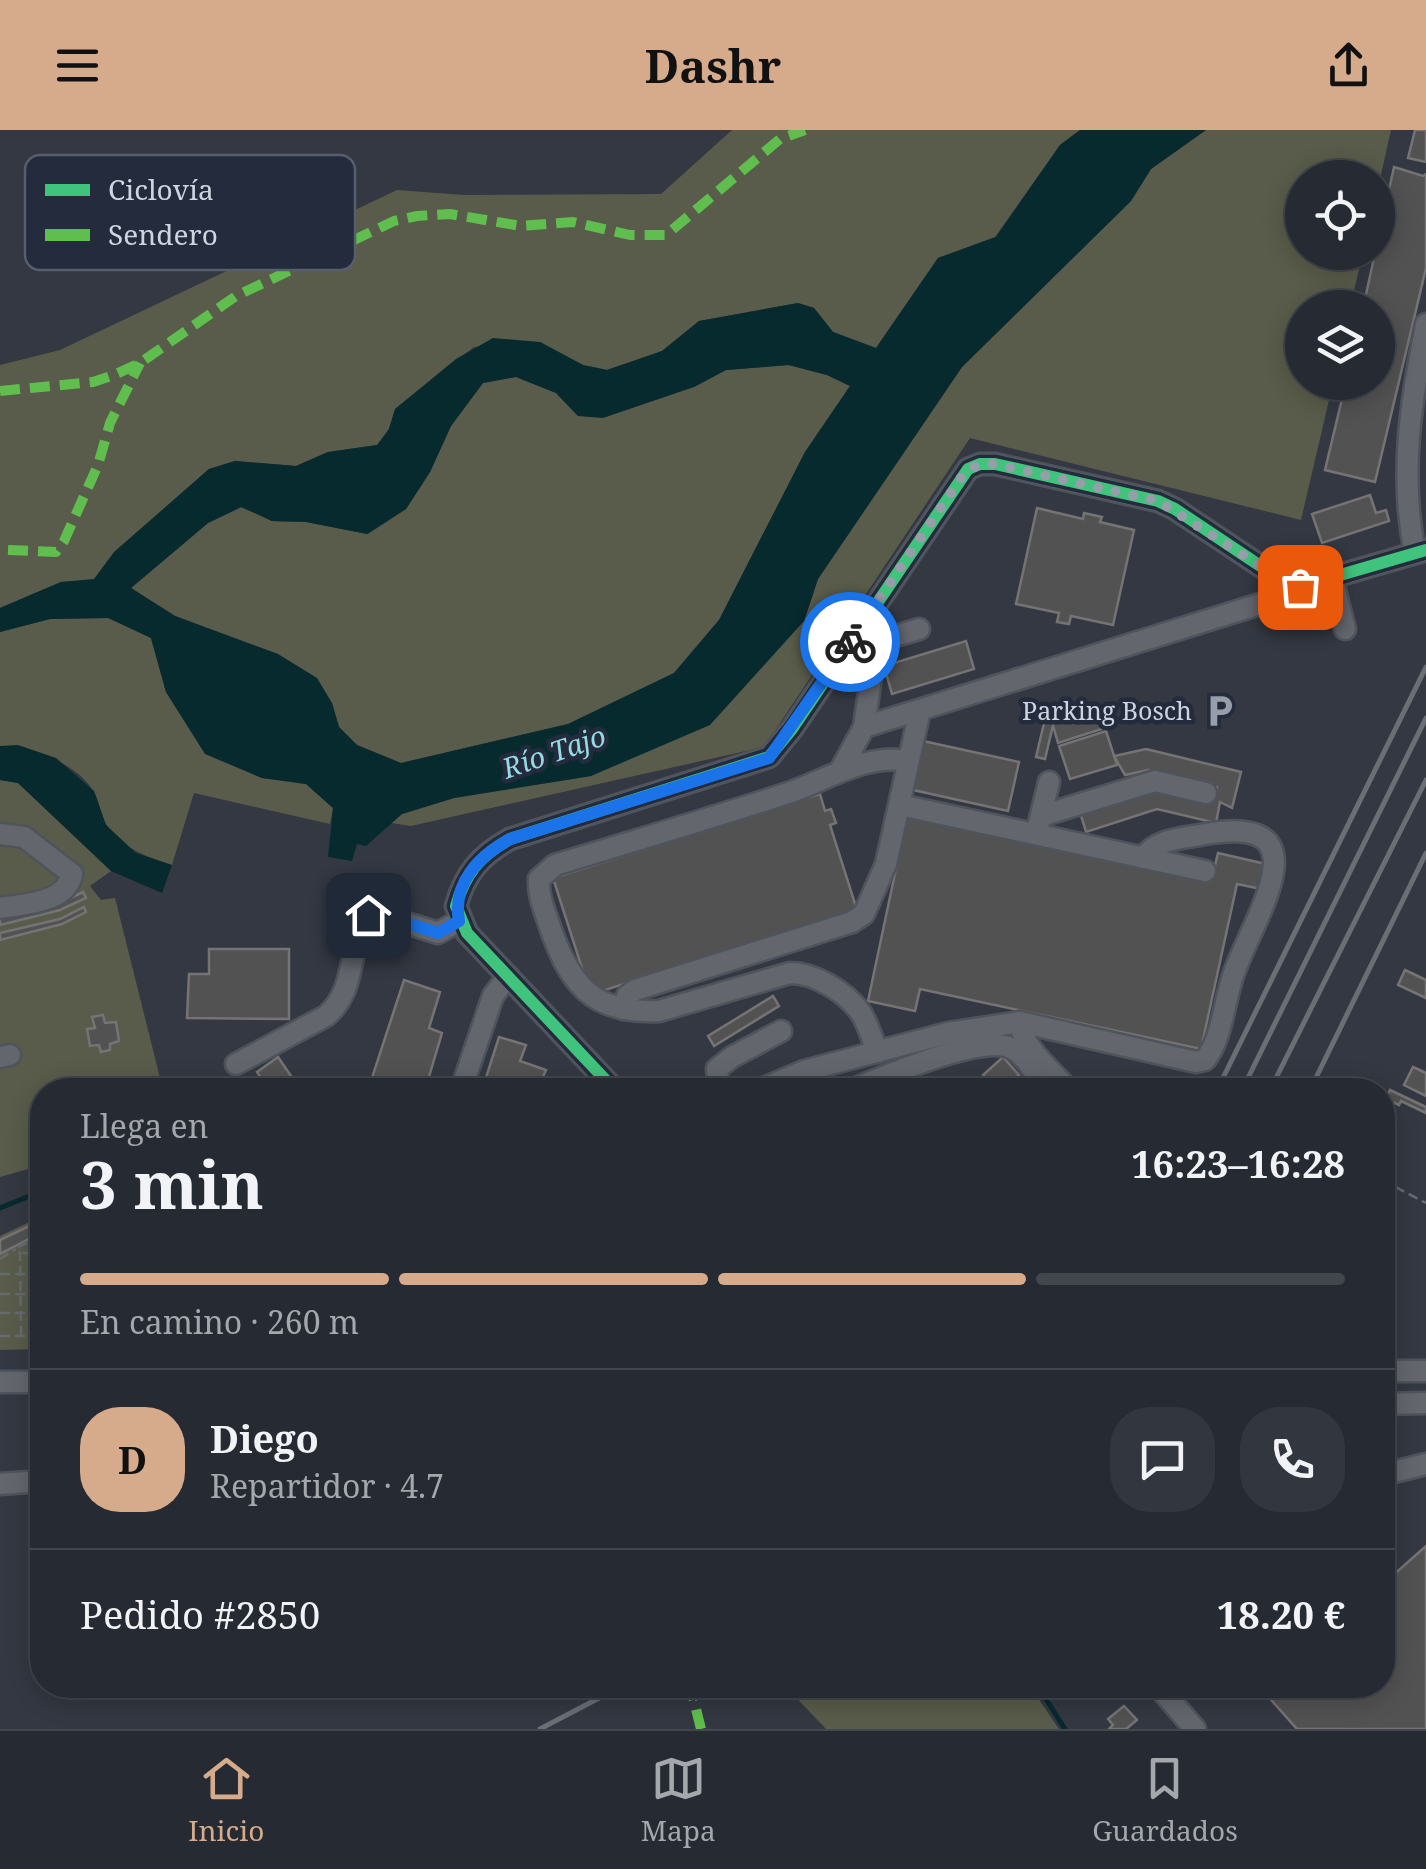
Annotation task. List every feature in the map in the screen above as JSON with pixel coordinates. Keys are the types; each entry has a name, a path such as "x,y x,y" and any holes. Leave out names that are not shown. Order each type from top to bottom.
{"street":[{"path":"596,1078 459,921 456,906 472,868 487,852 510,839 769,758 961,478 968,469 980,464 1158,501 1289,584 1300,587 1421,551 1407,492 1410,407 1426,324"},
{"path":"1407,492 1419,489 1426,480"},
{"path":"1332,578 1345,629"},
{"path":"864,728 1273,600 1289,584"},
{"path":"840,771 864,728 873,663 880,648 892,637 919,629"},
{"path":"623,1009 627,996 635,990 852,922 864,914 886,864 920,710"},
{"path":"878,1052 860,1011 820,978 808,973 790,973 659,1012 623,1009 586,994 557,948 538,891 539,879 555,865 794,790 840,771 893,758 908,761"},
{"path":"1038,825 1155,781 1206,792"},
{"path":"1038,825 1049,782"},
{"path":"900,805 1038,825 1143,858 1205,870"},
{"path":"787,1078 948,1032 1020,1022 1196,1062 1205,1060 1234,970 1274,879 1273,850 1265,838 1249,831 1230,830 1160,842 1143,858"},
{"path":"0,834 24,837 72,874 71,882 58,895 0,908"},
{"path":"236,1064 326,1016 339,1005 368,915 378,914 438,933 459,921"},
{"path":"465,1078 493,996 508,976"},
{"path":"1020,1022 1027,1043 1058,1078"},
{"path":"718,1078 717,1069 732,1057 781,1031"},
{"path":"882,1078 936,1057 986,1046 1008,1046 1020,1054 1038,1078"},
{"path":"1395,1371 1426,1371"},
{"path":"0,1382 30,1382"},
{"path":"1395,1404 1426,1403"},
{"path":"1395,1472 1426,1464"},
{"path":"0,1484 30,1483"},
{"path":"1168,1698 1195,1729"}],"path":[{"path":"1395,1187 1426,1203"},
{"path":"0,1259 30,1243"},
{"path":"19,1251 30,1252"},
{"path":"19,1251 21,1336"},
{"path":"0,1274 30,1274"},
{"path":"0,1294 30,1294"},
{"path":"0,1313 30,1313"},
{"path":"0,1336 30,1336"}],"shaded area":[{"path":"732,130 1080,130 1060,145 995,237 938,258 876,348 833,332 814,308 798,303 699,321 662,351 607,370 583,365 540,342 474,347 395,409 389,429 378,445 328,452 296,466 235,461 209,469 115,552 94,580 61,582 0,608 0,365 60,350 228,270 355,270 355,210 397,190 464,195 661,194"},
{"path":"1206,130 1391,130 1384,160 1285,160 1285,270 1359,270 1354,290 1285,290 1285,400 1329,400 1301,520 970,438 764,747 411,826 391,823 402,814 454,798 591,776 804,621 818,579 962,367 1131,201 1151,169"},
{"path":"788,365 827,375 850,386 805,452 719,620 674,673 568,724 401,763 357,745 339,727 332,703 278,654 175,616 131,588 208,523 242,507 272,521 306,522 368,534 406,509 430,472 451,426 483,383 516,377 556,393 578,416 694,387 726,370"},
{"path":"109,618 151,638 166,692 205,753 262,778 306,784 333,808 330,824 194,793 172,865 144,855 119,839 104,821 88,784 67,766 40,753 0,746 0,632 50,619"},
{"path":"0,780 18,783 111,871 90,886 101,900 115,898 160,1078 30,1078 30,1168 0,1177"},
{"path":"30,1222 30,1349 0,1350 0,1236"},
{"path":"796,1698 1038,1698 1059,1729 826,1729"}],"water":[{"name":"Río Tajo","path":"1080,130 1206,130 1151,169 1131,201 962,367 818,579 804,621 710,725 591,776 454,798 402,814 366,846 357,844 352,861 328,857 333,808 306,784 262,778 205,754 166,692 151,638 108,618 50,619 0,632 0,608 61,582 94,579 114,552 209,469 235,461 296,466 328,452 377,445 389,429 395,409 456,359 493,338 540,342 583,365 607,370 662,351 699,321 798,303 814,308 833,332 876,348 938,258 996,237 1060,145","holes":["789,365 850,386 805,452 719,620 674,673 568,724 401,763 357,745 339,727 332,703 317,678 278,654 175,616 131,588 208,523 241,507 272,521 306,522 367,534 406,509 430,472 451,426 483,383 516,377 556,393 578,416 603,418 694,387 726,370"]},
{"path":"18,745 56,758 94,791 106,825 136,853 172,865 162,893 111,871 18,783 0,780 0,746"}],"building":[{"path":"1415,130 1426,130 1426,162 1408,158"},
{"path":"1395,167 1426,174 1426,268 1395,398 1395,290 1367,290 1371,270 1395,270"},
{"path":"1342,400 1395,400 1375,482 1325,470"},
{"path":"1370,495 1376,513 1386,510 1389,521 1322,543 1312,514"},
{"path":"1037,508 1083,519 1084,513 1102,517 1100,522 1134,530 1113,625 1071,616 1069,624 1057,622 1059,613 1016,604"},
{"path":"966,641 974,669 892,694 884,666"},
{"path":"1099,707 1105,728 1058,743 1052,722"},
{"path":"1045,719 1054,721 1045,759 1036,757"},
{"path":"1106,731 1117,765 1070,779 1059,746"},
{"path":"923,741 1019,762 1008,811 913,790"},
{"path":"1146,749 1241,772 1232,808 1220,802 1216,823 1157,809 1086,832 1080,812 1157,788 1212,800 1217,787 1148,770 1125,775 1114,756"},
{"path":"808,791 810,797 820,794 825,811 831,809 836,823 830,825 857,910 599,992 588,987 553,878 795,802 793,796"},
{"path":"908,812 1212,878 1218,853 1266,864 1261,889 1237,884 1201,1049 920,989 915,1011 868,1001"},
{"path":"83,892 86,898 60,910 0,925 0,917 56,905"},
{"path":"84,907 86,912 62,924 0,940 0,933 60,919"},
{"path":"209,949 289,949 289,1019 187,1018 189,974 209,974"},
{"path":"1405,970 1426,980 1426,998 1398,985"},
{"path":"404,980 440,992 429,1028 442,1033 429,1078 372,1078"},
{"path":"773,996 779,1006 714,1046 708,1036"},
{"path":"103,1015 105,1023 116,1022 119,1041 101,1052 99,1045 90,1046 87,1029 95,1028 92,1017"},
{"path":"499,1037 526,1045 520,1061 546,1070 543,1078 486,1078"},
{"path":"278,1057 291,1076 261,1078 257,1072"},
{"path":"1003,1057 1019,1075 986,1078 983,1075"},
{"path":"1413,1067 1426,1073 1426,1096 1404,1085"},
{"path":"1395,1092 1426,1107 1426,1113 1401,1101 1399,1105 1395,1103"},
{"path":"30,1226 30,1238 0,1254 0,1240"},
{"path":"1426,1546 1426,1729 1297,1729 1270,1698 1395,1698 1395,1573"},
{"path":"1124,1706 1137,1720 1126,1729 1109,1729 1113,1725 1108,1719"}],"waterway":[{"path":"0,1208 30,1196"},
{"path":"1045,1698 1065,1729"}],"railway":[{"path":"1223,1078 1426,667"},
{"path":"1248,1078 1426,718"},
{"path":"1276,1078 1426,780"},
{"path":"1316,1078 1426,853"},
{"path":"540,1729 599,1698"}],"marked path":[{"path":"355,240 394,221 450,214 521,226 573,222 630,235 666,235 780,139 805,130"},
{"path":"0,391 93,382 114,375 140,363 236,296 291,270"},
{"path":"8,550 56,552 64,541 98,465 110,423 140,363"},
{"path":"693,1698 701,1729"}],"cycle path":[{"path":"604,1078 467,933 456,906 469,875 510,839 769,757 792,729 968,469 995,464 1158,501 1289,585 1299,587 1426,550"}],"way so far":[{"path":"850,642 961,478 968,469 980,464 1158,501 1289,584 1300,587"}],"place":[{"name":"Parking Bosch","path":"1220,711"}],"route":[{"path":"368,915 378,914 438,933 459,921 456,906 472,868 487,852 510,839 769,758 850,642"}]}
